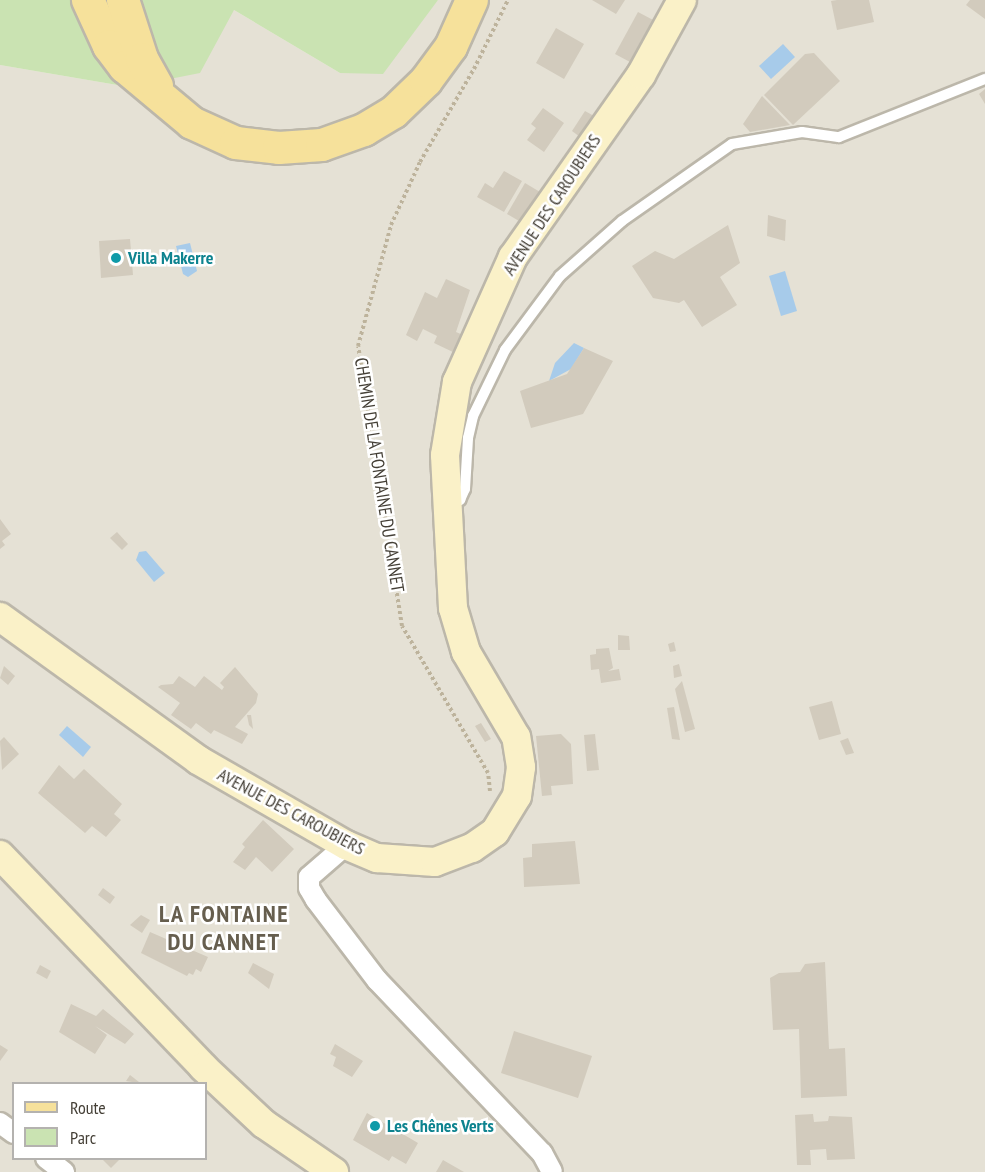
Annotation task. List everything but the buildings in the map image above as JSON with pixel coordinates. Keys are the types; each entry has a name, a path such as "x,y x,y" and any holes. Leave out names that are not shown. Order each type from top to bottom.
{"main road":[{"path":"88,0 109,46 125,67 192,123 236,143 279,148 322,145 364,130 394,112 426,81 451,47 472,0"},
{"path":"123,0 142,59 163,98"}],"street":[{"name":"AVENUE DES CAROUBIERS","path":"0,617 198,760 346,845 377,858 435,862 472,848 495,832 517,796 521,767 516,737 466,652 453,608 445,455 457,382 513,257 641,75 682,0"},
{"path":"346,845 309,877 309,888 316,900 377,980 542,1153 552,1172"},
{"path":"0,855 203,1067 264,1124 334,1172"},
{"path":"49,1160 64,1172"}],"lane":[{"path":"446,505 460,500 465,489 468,438 473,416 505,350 560,276 622,221 732,144 802,132 839,136 985,79"}],"path":[{"name":"CHEMIN DE LA FONTAINE DU CANNET","path":"490,796 488,773 402,626 358,346 391,225 420,162 474,69 508,0"}],"shaded area":[{"path":"438,0 985,0 985,1172 0,1172 0,65 129,87 234,10 340,73"}],"green space":[{"path":"0,0 438,0 383,74 340,73 234,10 200,73 129,87 0,65"}],"water":[{"path":"783,44 795,57 771,79 759,66"},
{"path":"190,243 197,271 188,277 183,274 176,246"},
{"path":"785,271 797,311 781,316 769,276"},
{"path":"574,343 584,348 571,369 549,381 555,363"},
{"path":"146,551 165,573 154,582 136,560 139,552"},
{"path":"67,726 91,747 83,757 59,735"}],"place":[{"name":"Villa Makerre","path":"116,258"},
{"name":"Les Chênes Verts","path":"375,1126"}],"district":[{"name":"LA FONTAINE DU CANNET","path":"224,928"}]}
